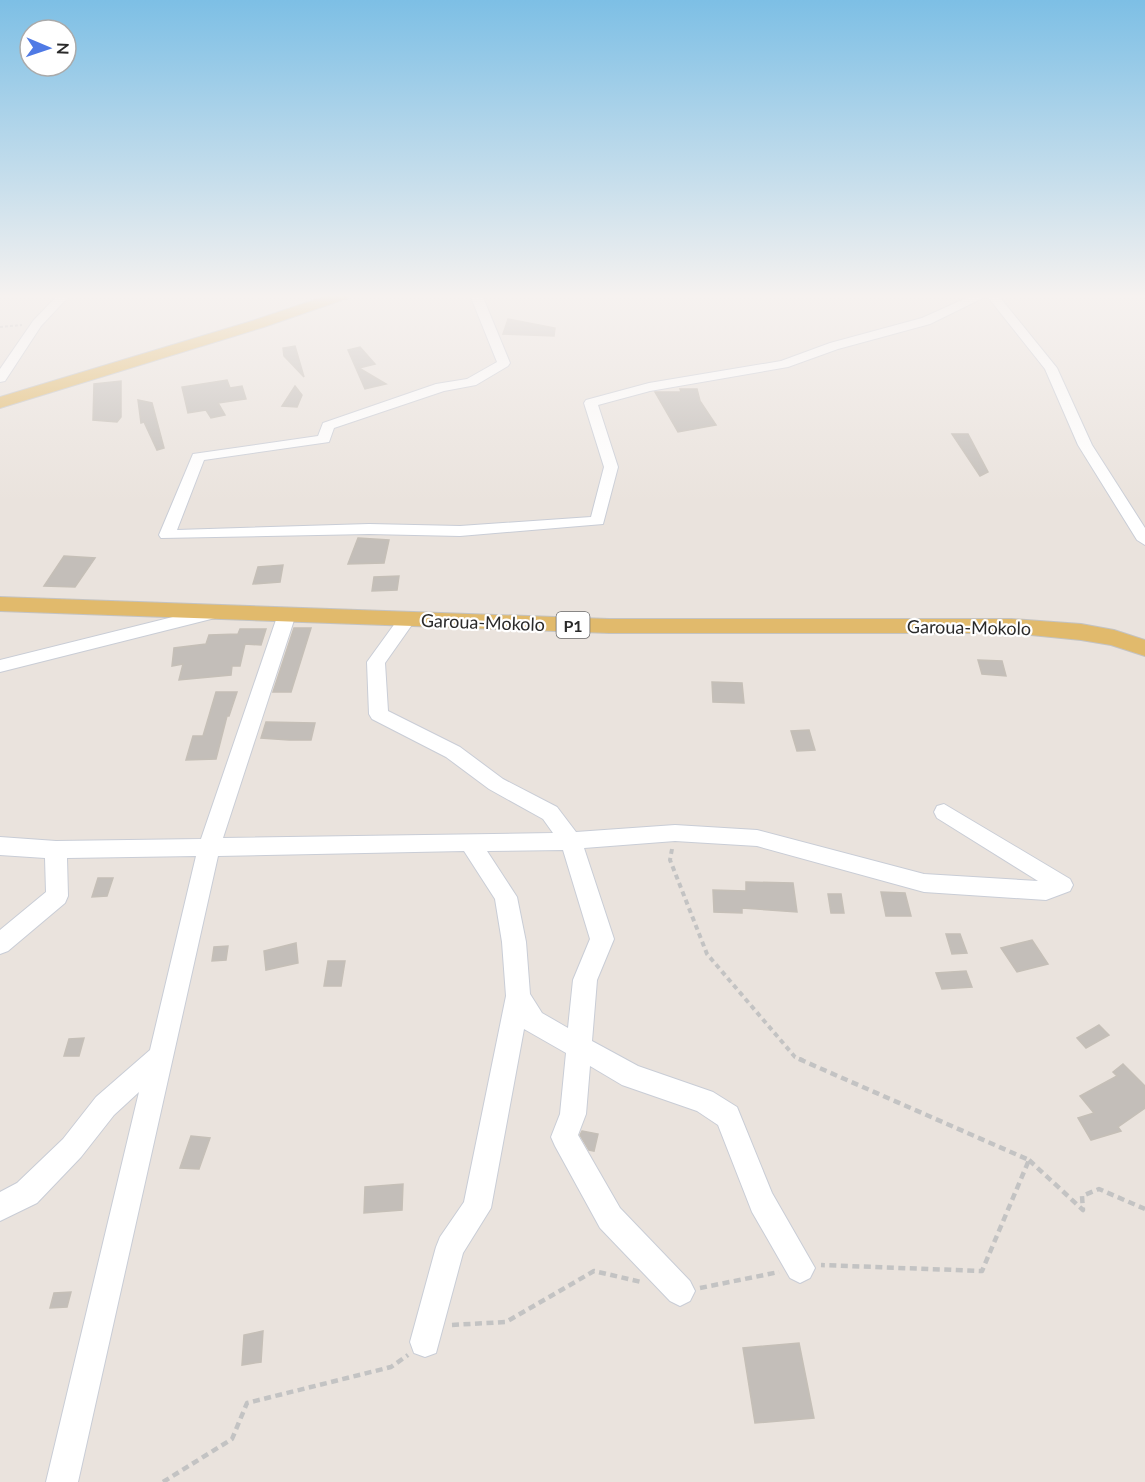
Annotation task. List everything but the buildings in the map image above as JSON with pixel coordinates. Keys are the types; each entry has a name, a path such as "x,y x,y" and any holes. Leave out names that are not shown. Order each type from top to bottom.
{"main road":[{"path":"0,403 127,364"},
{"name":"Garoua-Mokolo","path":"0,603 609,626 1011,626 1081,632 1114,638 1145,648"}],"street":[{"path":"0,378 9,364"},
{"path":"502,364 471,382 441,387 328,426 324,439 198,457 167,535 369,529 460,531 598,520 611,467 591,403 649,387 783,364"},
{"path":"1048,364 1085,445 1145,540"},
{"path":"0,666 221,611"},
{"path":"62,1482 209,848 287,614"},
{"path":"407,620 376,662 379,714 453,752 496,783 550,813 571,842 602,939 585,980 573,1114 564,1137 610,1218 680,1291"},
{"path":"0,846 56,850 571,842 675,833 757,838 924,883 1046,891 1062,885 944,812"},
{"path":"425,1342 450,1247 477,1208 518,996 514,942 506,897 470,847 470,843"},
{"path":"0,944 57,896 56,850"},
{"path":"518,996 533,1021 631,1076 704,1101 729,1116 762,1202 800,1268"},
{"path":"0,1207 27,1192 72,1149 105,1106 161,1056"}],"path":[{"path":"675,833 670,860 707,954 795,1057 1029,1160 1083,1210 1082,1196 1099,1189 1145,1209"},
{"path":"680,1291 816,1265 982,1271 1029,1160"},
{"path":"163,1482 232,1440 248,1403 392,1367 449,1325 506,1322 594,1271 648,1284"}]}
